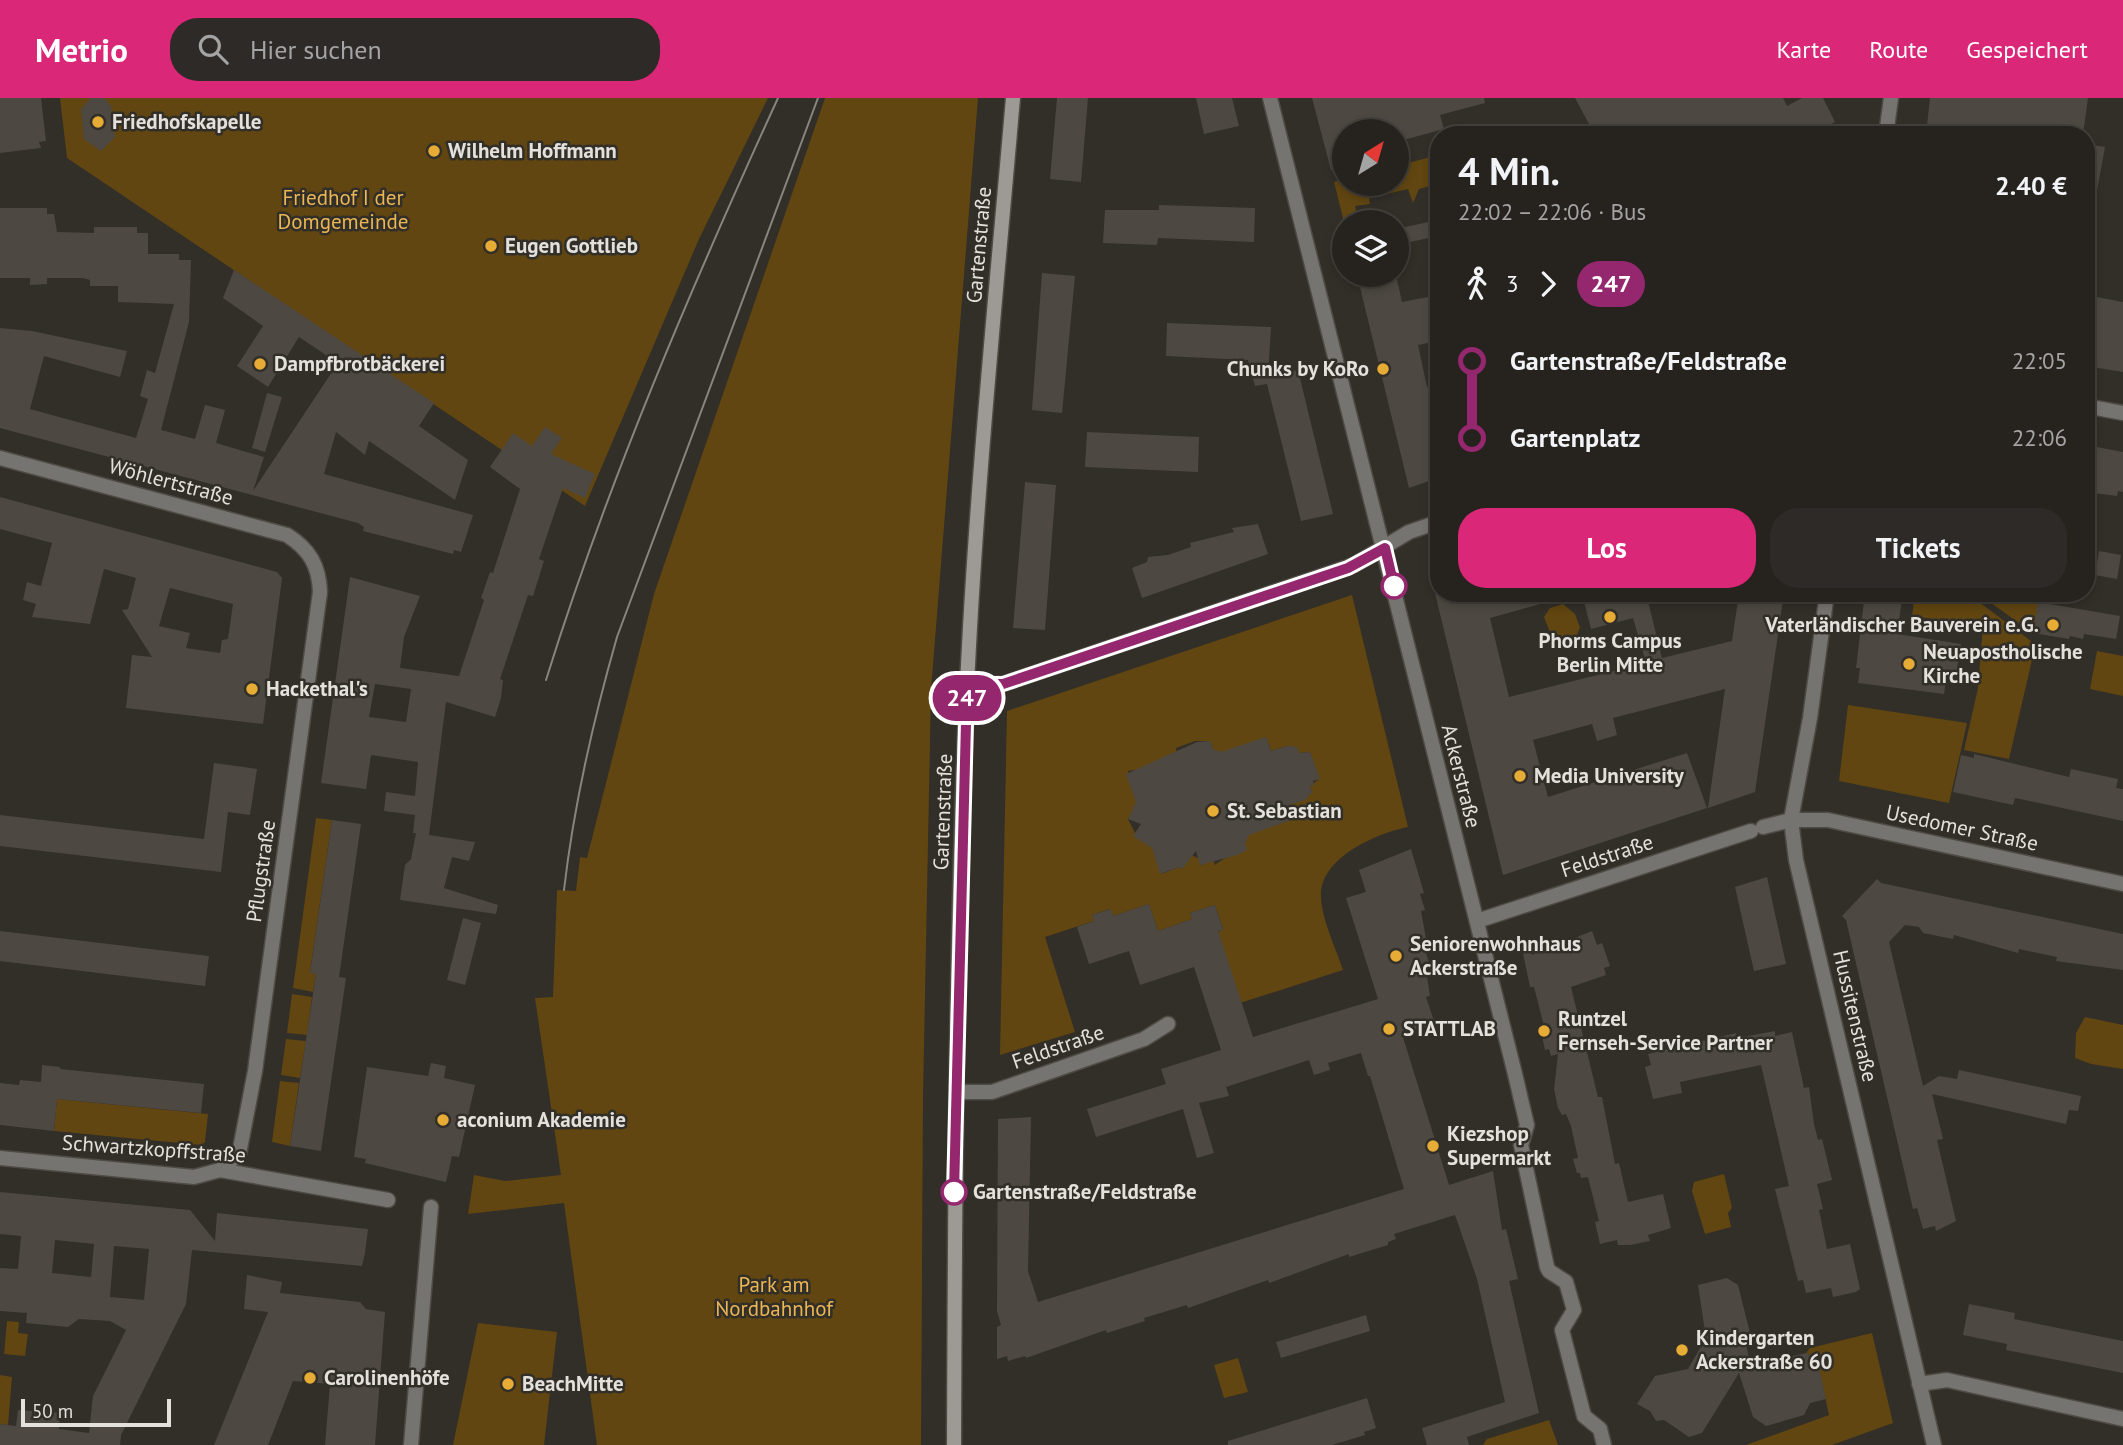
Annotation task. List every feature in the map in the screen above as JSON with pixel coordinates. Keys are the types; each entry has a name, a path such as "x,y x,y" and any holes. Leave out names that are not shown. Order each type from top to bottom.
{"street":[{"name":"Gartenstraße","path":"954,1445 957,1092 967,684 983,443 1013,98"},
{"name":"Ackerstraße","path":"1270,98 1385,548 1438,777 1477,921 1527,1125 1521,1145 1549,1271 1566,1282 1574,1310 1562,1330 1584,1416 1600,1429 1604,1445"},
{"path":"1887,126 1891,98"},
{"path":"2095,408 2123,413"},
{"name":"Wöhlertstraße","path":"0,458 287,535 304,546 317,567"},
{"path":"967,684 1003,684 1348,568 1409,532 1430,525"},
{"name":"Pflugstraße","path":"220,1170 231,1163 242,1146 255,1071 320,592 317,567"},
{"name":"Hussitenstraße","path":"1826,602 1810,718 1791,820 1797,860 1934,1445"},
{"name":"Feldstraße","path":"1477,921 1791,820"},
{"name":"Usedomer Straße","path":"1791,820 1828,820 2123,884"},
{"name":"Feldstraße","path":"957,1092 989,1093 1144,1040 1168,1024"},
{"name":"Schwartzkopffstraße","path":"0,1158 194,1177 220,1170 388,1200"},
{"path":"411,1445 431,1207"},
{"path":"1919,1384 1947,1380 2123,1419"}],"green space":[{"name":"Friedhof I der Domgemeinde","path":"60,98 768,98 699,239 585,506 67,158"},
{"name":"Park am Nordbahnhof","path":"825,98 978,98 931,690 923,1098 921,1445 597,1445 564,1203 468,1214 474,1175 505,1181 561,1175 535,998 553,997 557,890 576,891 580,857 587,858 654,594"},
{"path":"1430,157 1430,186 1419,189 1413,203 1409,192 1409,163"},
{"path":"1338,196 1378,196 1369,198 1370,204 1355,206 1356,210 1341,210"},
{"path":"1352,595 1408,827 1381,835 1352,850 1329,870 1323,883 1321,897 1324,915 1343,970 1240,1003 1218,932 1223,929 1215,905 1190,913 1192,919 1158,931 1149,904 1113,916 1110,909 1092,915 1094,921 1045,937 1075,1032 1000,1055 1007,711","holes":["1266,737 1271,751 1287,746 1297,748 1299,753 1310,752 1319,779 1310,786 1312,792 1297,802 1293,798 1289,805 1294,819 1248,833 1240,850 1215,865 1213,859 1201,865 1198,858 1191,855 1182,864 1183,869 1179,867 1161,874 1155,849 1135,833 1128,819 1138,802 1128,771 1166,765 1164,757 1177,754 1176,748 1195,741 1210,741 1213,749 1222,754"]},
{"path":"1914,602 1979,602 2031,641 2035,647 2009,759 1964,750 1978,688 1983,626 1912,616"},
{"path":"1990,602 2038,602 2033,633"},
{"path":"1563,604 1575,614 1580,627 1576,638 1563,641 1552,637 1544,617 1550,608"},
{"path":"2097,651 2123,656 2123,696 2090,689"},
{"path":"1848,705 1967,723 1949,803 1839,781"},
{"path":"316,818 332,820 310,972 316,974 313,992 293,988"},
{"path":"292,994 312,997 307,1035 287,1033"},
{"path":"2085,1017 2123,1025 2123,1069 2091,1064 2075,1058 2076,1033"},
{"path":"286,1039 306,1041 300,1078 281,1075"},
{"path":"280,1081 299,1083 290,1146 272,1142"},
{"path":"57,1099 208,1114 205,1142 201,1145 54,1131"},
{"path":"1724,1174 1732,1208 1728,1213 1731,1227 1705,1234 1692,1191 1694,1182"},
{"path":"7,1321 19,1322 18,1333 28,1334 25,1356 4,1354"},
{"name":"BeachMitte","path":"478,1323 557,1332 544,1445 453,1445"},
{"path":"1872,1333 1893,1423 1832,1445 1746,1445 1829,1415 1817,1359 1806,1353 1810,1348"},
{"path":"1238,1358 1248,1392 1224,1398 1214,1365"},
{"path":"0,1375 12,1377 8,1425 0,1424"},
{"path":"1549,1420 1558,1445 1483,1445 1487,1439"}],"building":[{"path":"0,98 41,98 46,141 39,142 41,148 0,153"},
{"name":"Friedhofskapelle","path":"91,98 104,98 111,106 115,137 101,151 84,139 81,109"},
{"path":"1057,98 1088,98 1081,182 1050,179"},
{"path":"1196,98 1232,98 1239,126 1204,134"},
{"path":"1312,98 1484,98 1485,103 1440,115 1443,126 1430,126 1430,133 1409,138 1409,119 1332,119 1332,170"},
{"path":"1575,98 1783,98 1787,106 1802,98 1823,98 1835,122 1828,126 1590,126"},
{"path":"1930,98 2088,98 2084,126 1927,126"},
{"path":"2095,145 2105,147 2095,202"},
{"path":"1159,205 1255,208 1254,242 1158,238 1157,245 1103,243 1105,210 1159,210"},
{"path":"0,208 47,208 47,214 54,214 57,232 94,233 94,227 137,227 137,233 148,233 148,254 179,254 179,260 191,260 189,322 161,430 195,439 205,405 225,410 216,443 264,457 253,491 338,363 299,337 268,387 237,366 263,326 223,298 234,270 434,403 419,426 468,460 455,500 369,441 365,455 336,432 324,474 473,515 461,552 454,550 453,554 363,531 364,527 358,523 0,428 0,328 32,331 127,351 120,377 44,356 30,409 136,438 148,399 140,396 147,370 155,373 174,304 118,302 118,286 90,286 90,280 83,278 47,278 47,284 30,285 30,278 0,278"},
{"path":"1430,222 1430,238 1409,242 1409,226"},
{"path":"1042,273 1075,276 1062,413 1032,410"},
{"path":"1360,287 1399,287 1402,302 1430,297 1430,343 1418,345 1427,387 1430,386 1430,481 1409,488"},
{"path":"2095,297 2123,302 2123,372 2095,367"},
{"path":"1167,323 1271,327 1268,377 1298,370 1333,514 1301,521 1267,384 1255,386 1248,360 1166,356"},
{"path":"267,393 282,397 265,452 252,448"},
{"path":"545,427 562,438 551,454 595,474 585,498 563,488 539,559 544,561 533,596 528,595 500,679 503,680 501,698 495,717 446,702 429,835 475,842 469,861 452,857 444,888 498,905 496,914 400,900 405,865 411,859 416,833 413,833 415,815 384,811 386,792 415,796 418,762 371,755 366,789 321,783 350,577 420,596 404,637 400,668 459,676 484,600 481,598 490,572 493,573 520,489 490,467 513,433 532,446","holes":["375,684 411,689 406,722 369,717"]},
{"path":"1087,432 1199,437 1198,472 1085,467"},
{"path":"2095,447 2123,452 2123,492 2118,491 2117,496 2095,493"},
{"path":"1025,482 1056,485 1045,630 1013,628"},
{"path":"0,497 277,572 282,578 263,724 126,708 132,655 152,657 122,610 128,609 136,578 104,569 90,624 32,617 36,604 23,600 27,582 41,586 52,543 0,529","holes":["170,588 233,604 228,639 222,640 220,653 186,648 190,633 159,626"]},
{"path":"1258,524 1268,554 1142,598 1132,568 1147,562 1148,557 1168,555 1191,547 1190,543 1234,532 1232,528"},
{"path":"2099,551 2121,555 2117,579 2095,575"},
{"path":"1437,602 1548,602 1490,618 1509,697 1646,663 1633,618 1591,629 1584,602 1648,602 1662,658 1732,641 1738,602 1783,602 1755,792 1708,808 1725,689 1613,718 1617,735 1597,741 1592,724 1533,740 1548,797 1687,753 1707,808 1503,875"},
{"name":"Neuapostholische Kirche","path":"1864,602 1902,602 1897,634 1961,644 1955,681 1946,680 1944,694 1858,683 1860,668 1856,668"},
{"path":"2038,602 2120,616 2116,639 2084,634 2083,639 2070,636 2069,639 2033,633"},
{"name":"St. Sebastian","path":"1266,737 1271,751 1287,746 1297,747 1299,753 1310,752 1320,779 1313,781 1314,785 1310,786 1312,792 1305,800 1289,805 1294,819 1249,835 1245,843 1247,850 1237,855 1200,865 1196,851 1182,869 1179,867 1160,874 1152,848 1133,836 1141,824 1128,819 1136,802 1126,774 1197,742 1210,741 1213,749 1221,752"},
{"path":"1974,754 2069,777 2071,769 2118,779 2116,788 2123,789 2123,821 2015,798 2013,805 1953,792 1961,755 1974,758"},
{"path":"214,763 257,769 250,815 228,812 221,872 0,846 0,815 204,839"},
{"path":"332,820 361,824 339,977 346,978 321,1151 290,1146 316,974 310,973"},
{"path":"1411,849 1424,893 1420,894 1425,910 1421,911 1427,944 1423,945 1429,962 1425,963 1430,996 1426,997 1435,1024 1402,1034 1449,1185 1493,1171 1502,1230 1506,1229 1518,1279 1509,1281 1539,1413 1467,1437 1469,1445 1427,1445 1422,1428 1505,1402 1477,1279 1455,1215 1394,1234 1396,1239 1388,1242 1388,1245 1349,1257 1349,1254 1269,1283 1268,1280 1188,1308 1187,1305 1144,1318 1145,1321 1107,1333 1106,1330 1026,1358 1025,1356 1008,1361 1007,1356 997,1359 997,1327 1001,1325 997,1311 998,1119 1031,1117 1028,1271 1038,1302 1404,1189 1361,1053 1328,1063 1330,1070 1314,1075 1309,1060 1226,1087 1229,1096 1199,1103 1214,1153 1197,1158 1183,1109 1096,1137 1087,1109 1166,1084 1161,1069 1221,1050 1194,967 1140,985 1129,951 1089,964 1077,927 1094,921 1092,915 1111,909 1113,916 1149,904 1158,931 1192,919 1190,913 1215,905 1223,930 1218,931 1253,1037 1378,999 1346,898 1366,892 1359,870"},
{"path":"1767,877 1786,964 1754,971 1735,887"},
{"path":"1877,879 1881,883 2123,934 2123,970 2056,961 2057,957 2019,949 2018,953 1954,935 1953,939 1923,933 1919,927 1905,925 1889,942 1923,1086 1939,1076 1957,1079 1959,1070 2081,1096 2078,1111 2069,1110 2066,1124 1932,1094 1943,1139 1937,1140 1956,1221 1936,1231 1935,1226 1923,1229 1917,1208 1913,1209 1846,920 1842,916"},
{"path":"463,918 481,923 465,985 447,980"},
{"path":"0,931 209,956 205,986 0,961"},
{"path":"1592,931 1597,945 1602,943 1610,966 1604,968 1606,975 1571,987 1598,1097 1602,1097 1615,1164 1619,1163 1628,1202 1663,1194 1671,1228 1648,1235 1650,1241 1630,1245 1618,1245 1617,1240 1600,1244 1595,1222 1599,1221 1588,1177 1581,1178 1580,1173 1577,1173 1573,1159 1578,1158 1571,1126 1566,1114 1562,1115 1558,1108 1554,1089 1558,1054 1551,1056 1549,1049 1545,1050 1540,1027 1544,1026 1534,987 1530,987 1521,944 1533,955 1543,945 1547,948 1551,944 1556,948 1563,939 1567,941"},
{"path":"1775,1031 1775,1036 1792,1032 1804,1088 1809,1087 1818,1140 1822,1139 1832,1180 1817,1184 1823,1209 1819,1210 1827,1249 1850,1244 1860,1289 1856,1292 1833,1297 1831,1288 1806,1293 1803,1280 1798,1281 1775,1189 1789,1186 1761,1065 1680,1082 1682,1093 1653,1099 1645,1067 1651,1065 1648,1054 1736,1033 1737,1038"},
{"path":"431,1063 446,1066 444,1078 475,1085 459,1157 452,1156 446,1182 365,1163 366,1159 354,1157 367,1067 428,1076"},
{"path":"42,1065 204,1084 201,1113 57,1099 54,1131 0,1125 0,1083 19,1085 20,1080 41,1082"},
{"path":"0,1192 190,1210 215,1241 217,1213 368,1229 362,1266 192,1250 186,1304 121,1435 120,1445 0,1445 0,1424 16,1426 18,1410 60,1413 59,1429 89,1433 93,1396 126,1330 110,1321 79,1319 68,1327 26,1323 27,1313 0,1311 0,1268 18,1269 21,1236 0,1234","holes":["55,1240 94,1244 91,1277 52,1273","114,1246 149,1249 144,1300 110,1297"]},
{"name":"Carolinenhöfe","path":"247,1275 282,1282 280,1293 360,1302 366,1309 385,1312 375,1445 325,1445 330,1384 293,1381 268,1445 214,1445 268,1312 244,1309"},
{"path":"1727,1278 1738,1285 1750,1333 1745,1341 1749,1357 1743,1367 1806,1353 1817,1359 1826,1399 1810,1403 1804,1415 1766,1426 1753,1417 1739,1373 1702,1433 1689,1437 1664,1420 1656,1421 1650,1411 1637,1404 1655,1376 1688,1369 1706,1338 1698,1285"},
{"path":"1969,1304 2015,1313 2014,1319 2123,1341 2123,1373 2006,1350 2007,1344 1963,1335"},
{"path":"1366,1315 1370,1331 1281,1358 1276,1342"},
{"path":"1367,1398 1376,1428 1364,1432 1365,1435 1332,1445 1228,1445 1228,1441"}],"tram line":[{"path":"546,680 624,458 714,241 778,98"},
{"path":"564,890 585,762 617,637 818,98"}],"bus line":[{"name":"247","path":"954,1192 967,684 1003,684 1348,568 1385,548 1394,586"}],"place":[{"name":"Friedhofskapelle","path":"98,122"},
{"name":"Wilhelm Hoffmann","path":"434,151"},
{"name":"Eugen Gottlieb","path":"491,246"},
{"name":"Dampfbrotbäckerei","path":"260,364"},
{"name":"Chunks by KoRo","path":"1383,369"},
{"name":"Phorms Campus Berlin Mitte","path":"1610,617"},
{"name":"Vaterländischer Bauverein e.G.","path":"2053,625"},
{"name":"Neuapostholische Kirche","path":"1909,664"},
{"name":"Hackethal's","path":"252,689"},
{"name":"Media University","path":"1520,776"},
{"name":"St. Sebastian","path":"1213,811"},
{"name":"Seniorenwohnhaus Ackerstraße","path":"1396,956"},
{"name":"STATTLAB","path":"1389,1029"},
{"name":"Runtzel Fernseh-Service Partner","path":"1544,1031"},
{"name":"aconium Akademie","path":"443,1120"},
{"name":"Kiezshop Supermarkt","path":"1433,1146"},
{"name":"Gartenstraße/Feldstraße","path":"954,1192"},
{"name":"Kindergarten Ackerstraße 60","path":"1682,1350"},
{"name":"Carolinenhöfe","path":"310,1378"},
{"name":"BeachMitte","path":"508,1384"}]}
